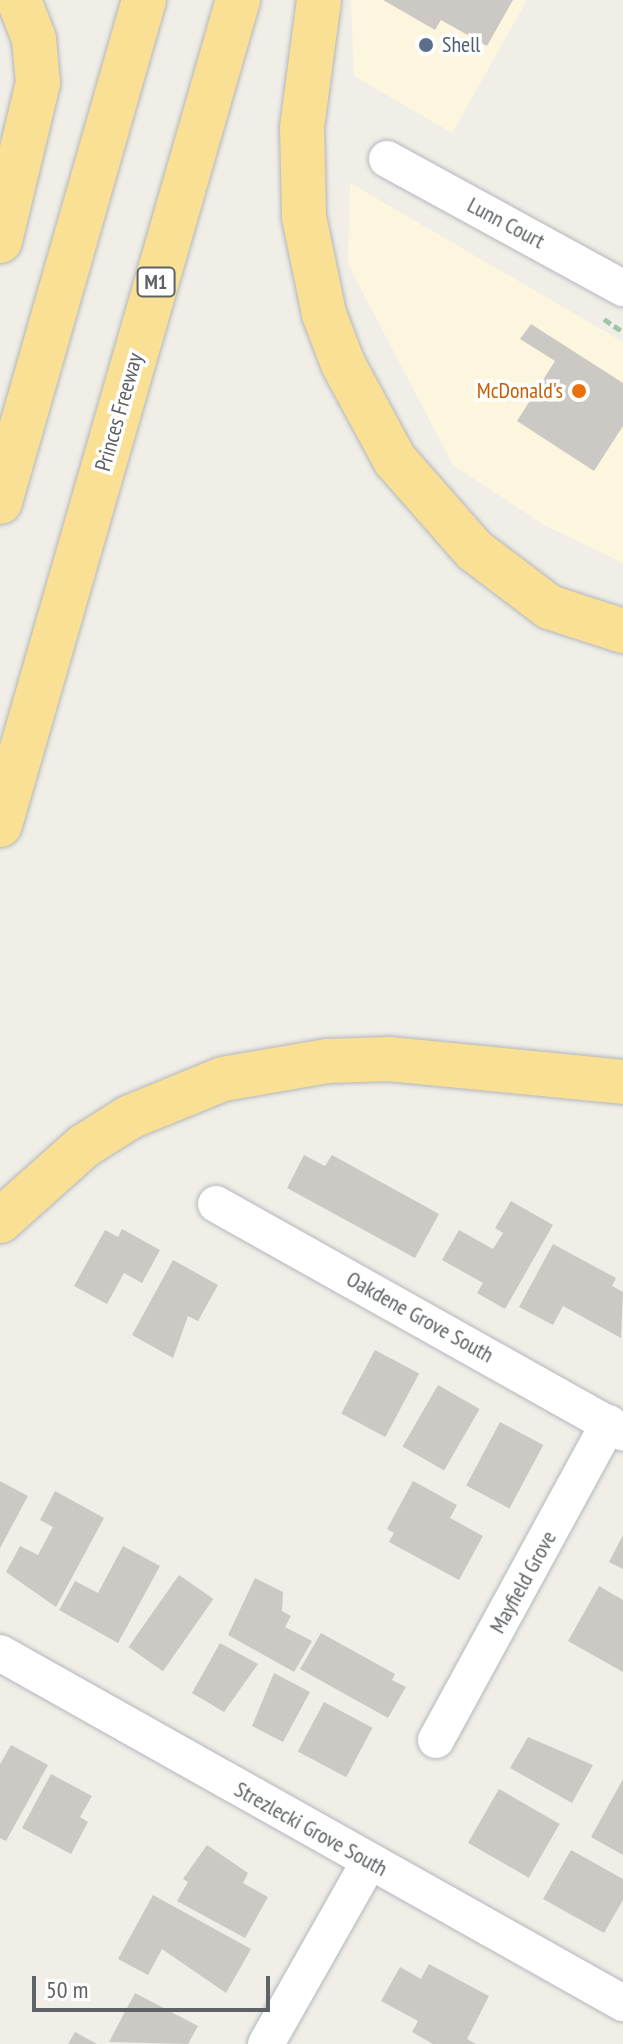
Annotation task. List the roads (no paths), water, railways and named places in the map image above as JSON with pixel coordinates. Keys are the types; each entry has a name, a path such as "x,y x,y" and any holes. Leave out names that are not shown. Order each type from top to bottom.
{"highway":[{"path":"0,241 38,83 34,39 19,0"},
{"path":"0,502 144,0"},
{"name":"Princes Freeway","path":"0,825 238,0"},
{"path":"319,0 302,128 304,217 324,314 343,364 395,460 474,550 549,607 623,631"},
{"path":"0,1221 84,1146 130,1117 223,1079 327,1061 389,1059 623,1082"}],"street":[{"name":"Lunn Court","path":"387,159 623,288"},
{"name":"Oakdene Grove South","path":"216,1204 616,1427"},
{"name":"Mayfield Grove","path":"436,1740 616,1427"},
{"name":"Strezlecki Grove South","path":"0,1653 623,2003"},
{"path":"266,2044 369,1862"}],"place":[{"name":"Shell","path":"426,45"},
{"name":"McDonald's","path":"579,391"}]}
